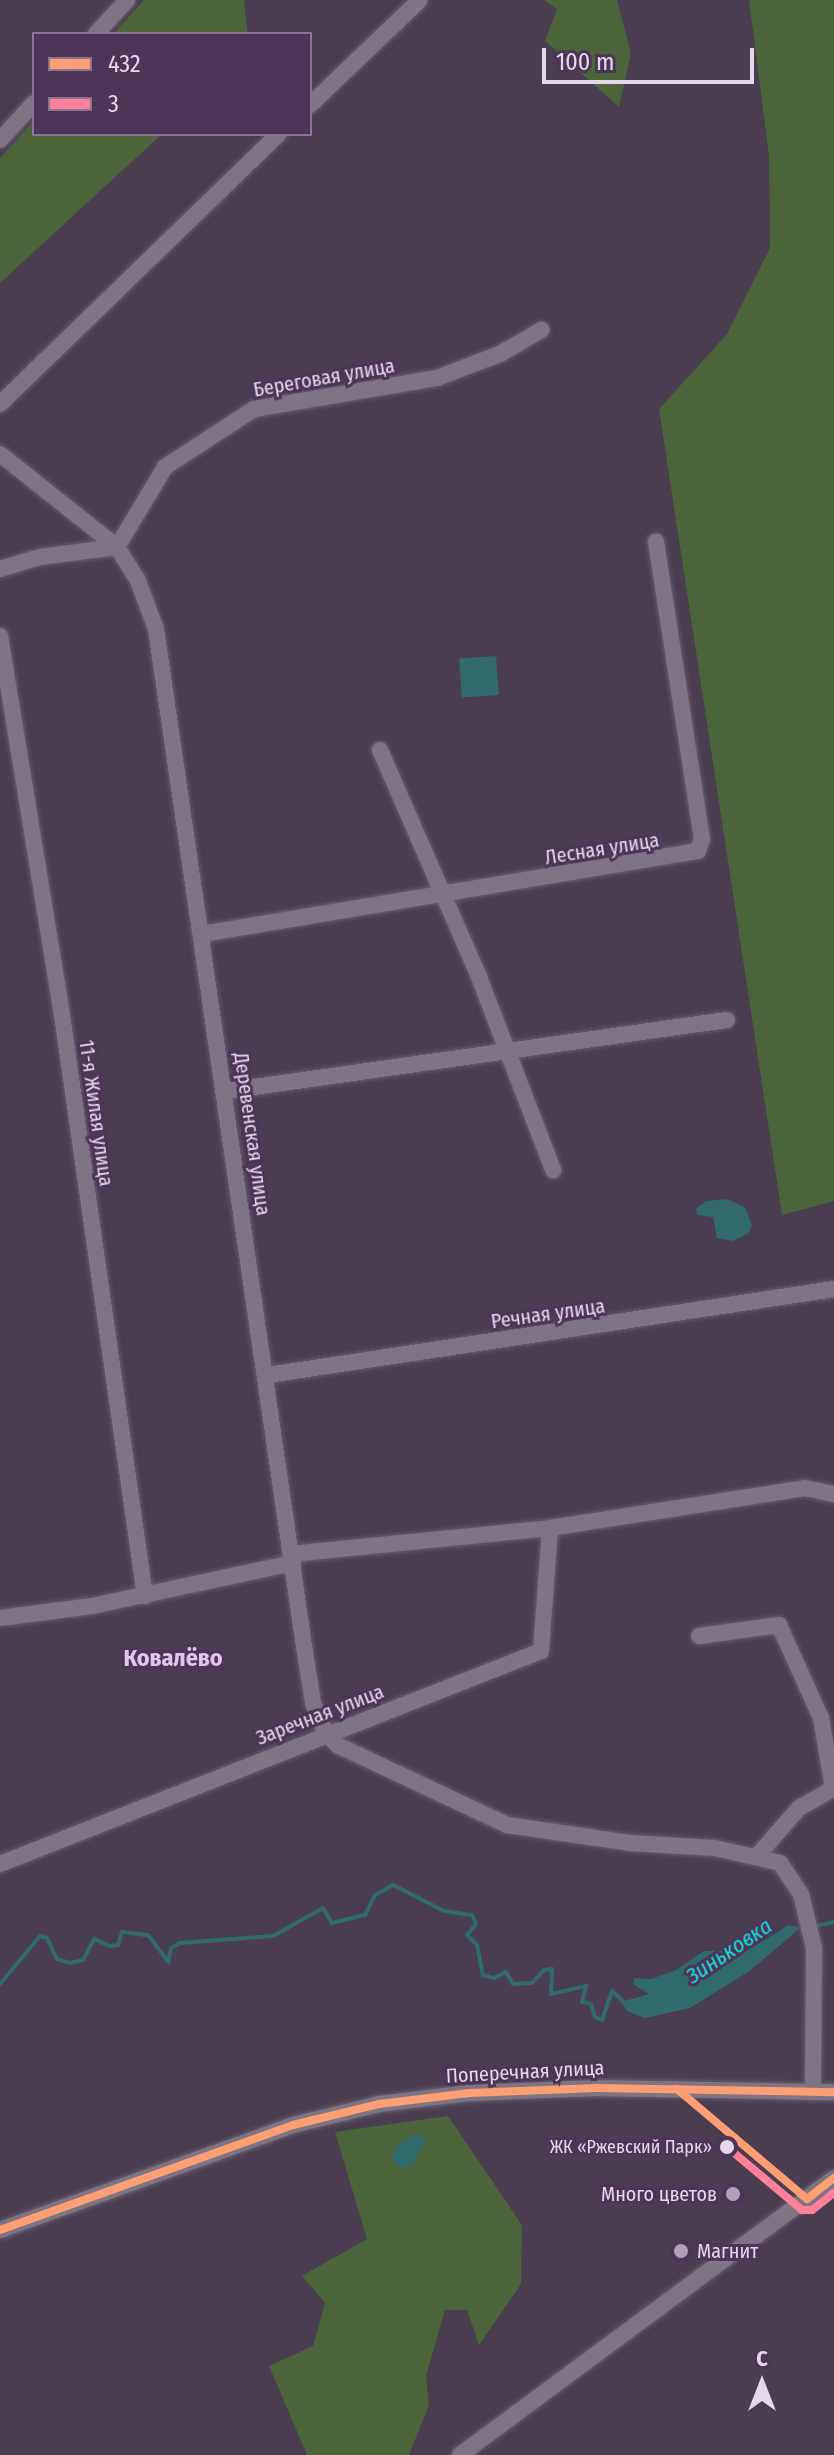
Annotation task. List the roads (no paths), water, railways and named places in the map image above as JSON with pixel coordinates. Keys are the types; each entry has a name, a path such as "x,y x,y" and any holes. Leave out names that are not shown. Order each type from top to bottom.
{"street":[{"path":"98,32 127,0"},
{"path":"312,103 419,1"},
{"path":"0,140 32,105"},
{"path":"0,404 277,136"},
{"name":"Береговая улица","path":"117,547 165,467 254,409 437,378 500,354 541,330"},
{"name":"Деревенская улица","path":"0,454 117,547 138,581 156,629 268,1375 313,1703 326,1734"},
{"name":"Лесная улица","path":"202,934 442,893 688,856 698,851 702,839 656,542"},
{"path":"0,569 40,557 117,547"},
{"name":"11-я Жилая улица","path":"0,636 62,1015 145,1596"},
{"path":"380,750 479,977 504,1052 553,1170"},
{"path":"226,1091 727,1020"},
{"name":"Речная улица","path":"268,1375 834,1289"},
{"path":"0,1618 145,1596 292,1558 550,1528 790,1490 834,1494"},
{"name":"Заречная улица","path":"0,1864 541,1651 550,1528"},
{"path":"699,1636 779,1625 821,1718 834,1788 799,1808 758,1855"},
{"path":"326,1734 339,1746 507,1825 758,1855 780,1863 793,1877 811,1932 813,2092"},
{"name":"Поперечная улица","path":"0,2230 304,2122 379,2104 558,2089 834,2092"},
{"path":"460,2455 834,2178"}],"water":[{"path":"496,656 499,695 462,697 459,659"},
{"path":"728,1199 745,1208 752,1225 749,1233 733,1241 717,1238 713,1217 697,1215 696,1209 706,1201"},
{"path":"789,1925 800,1928 751,1970 690,2008 645,2018 627,2011 621,2002 649,1994 633,1984 634,1978 651,1979 676,1970 704,1951 746,1951"},
{"path":"422,2134 426,2141 413,2165 400,2168 391,2159 395,2148 407,2137"}],"waterway":[{"name":"Зиньковка","path":"0,1984 40,1936 47,1938 57,1959 70,1963 83,1960 94,1939 110,1946 118,1945 122,1932 148,1935 168,1962 171,1948 180,1943 273,1936 323,1908 332,1923 365,1915 375,1895 393,1885 444,1911 472,1915 476,1924 467,1935 477,1945 483,1975 494,1978 506,1972 513,1984 532,1983 544,1970 552,1969 551,1994 586,1986 582,2002 591,2004 595,2017 602,2020 612,1991 625,2003"},
{"name":"Зиньковка","path":"816,1926 834,1922"}],"place":[{"name":"ЖК «Ржевский Парк»","path":"727,2147"},
{"name":"Много цветов","path":"733,2194"},
{"name":"Магнит","path":"681,2251"}],"district":[{"name":"Ковалёво","path":"173,1659"}]}
